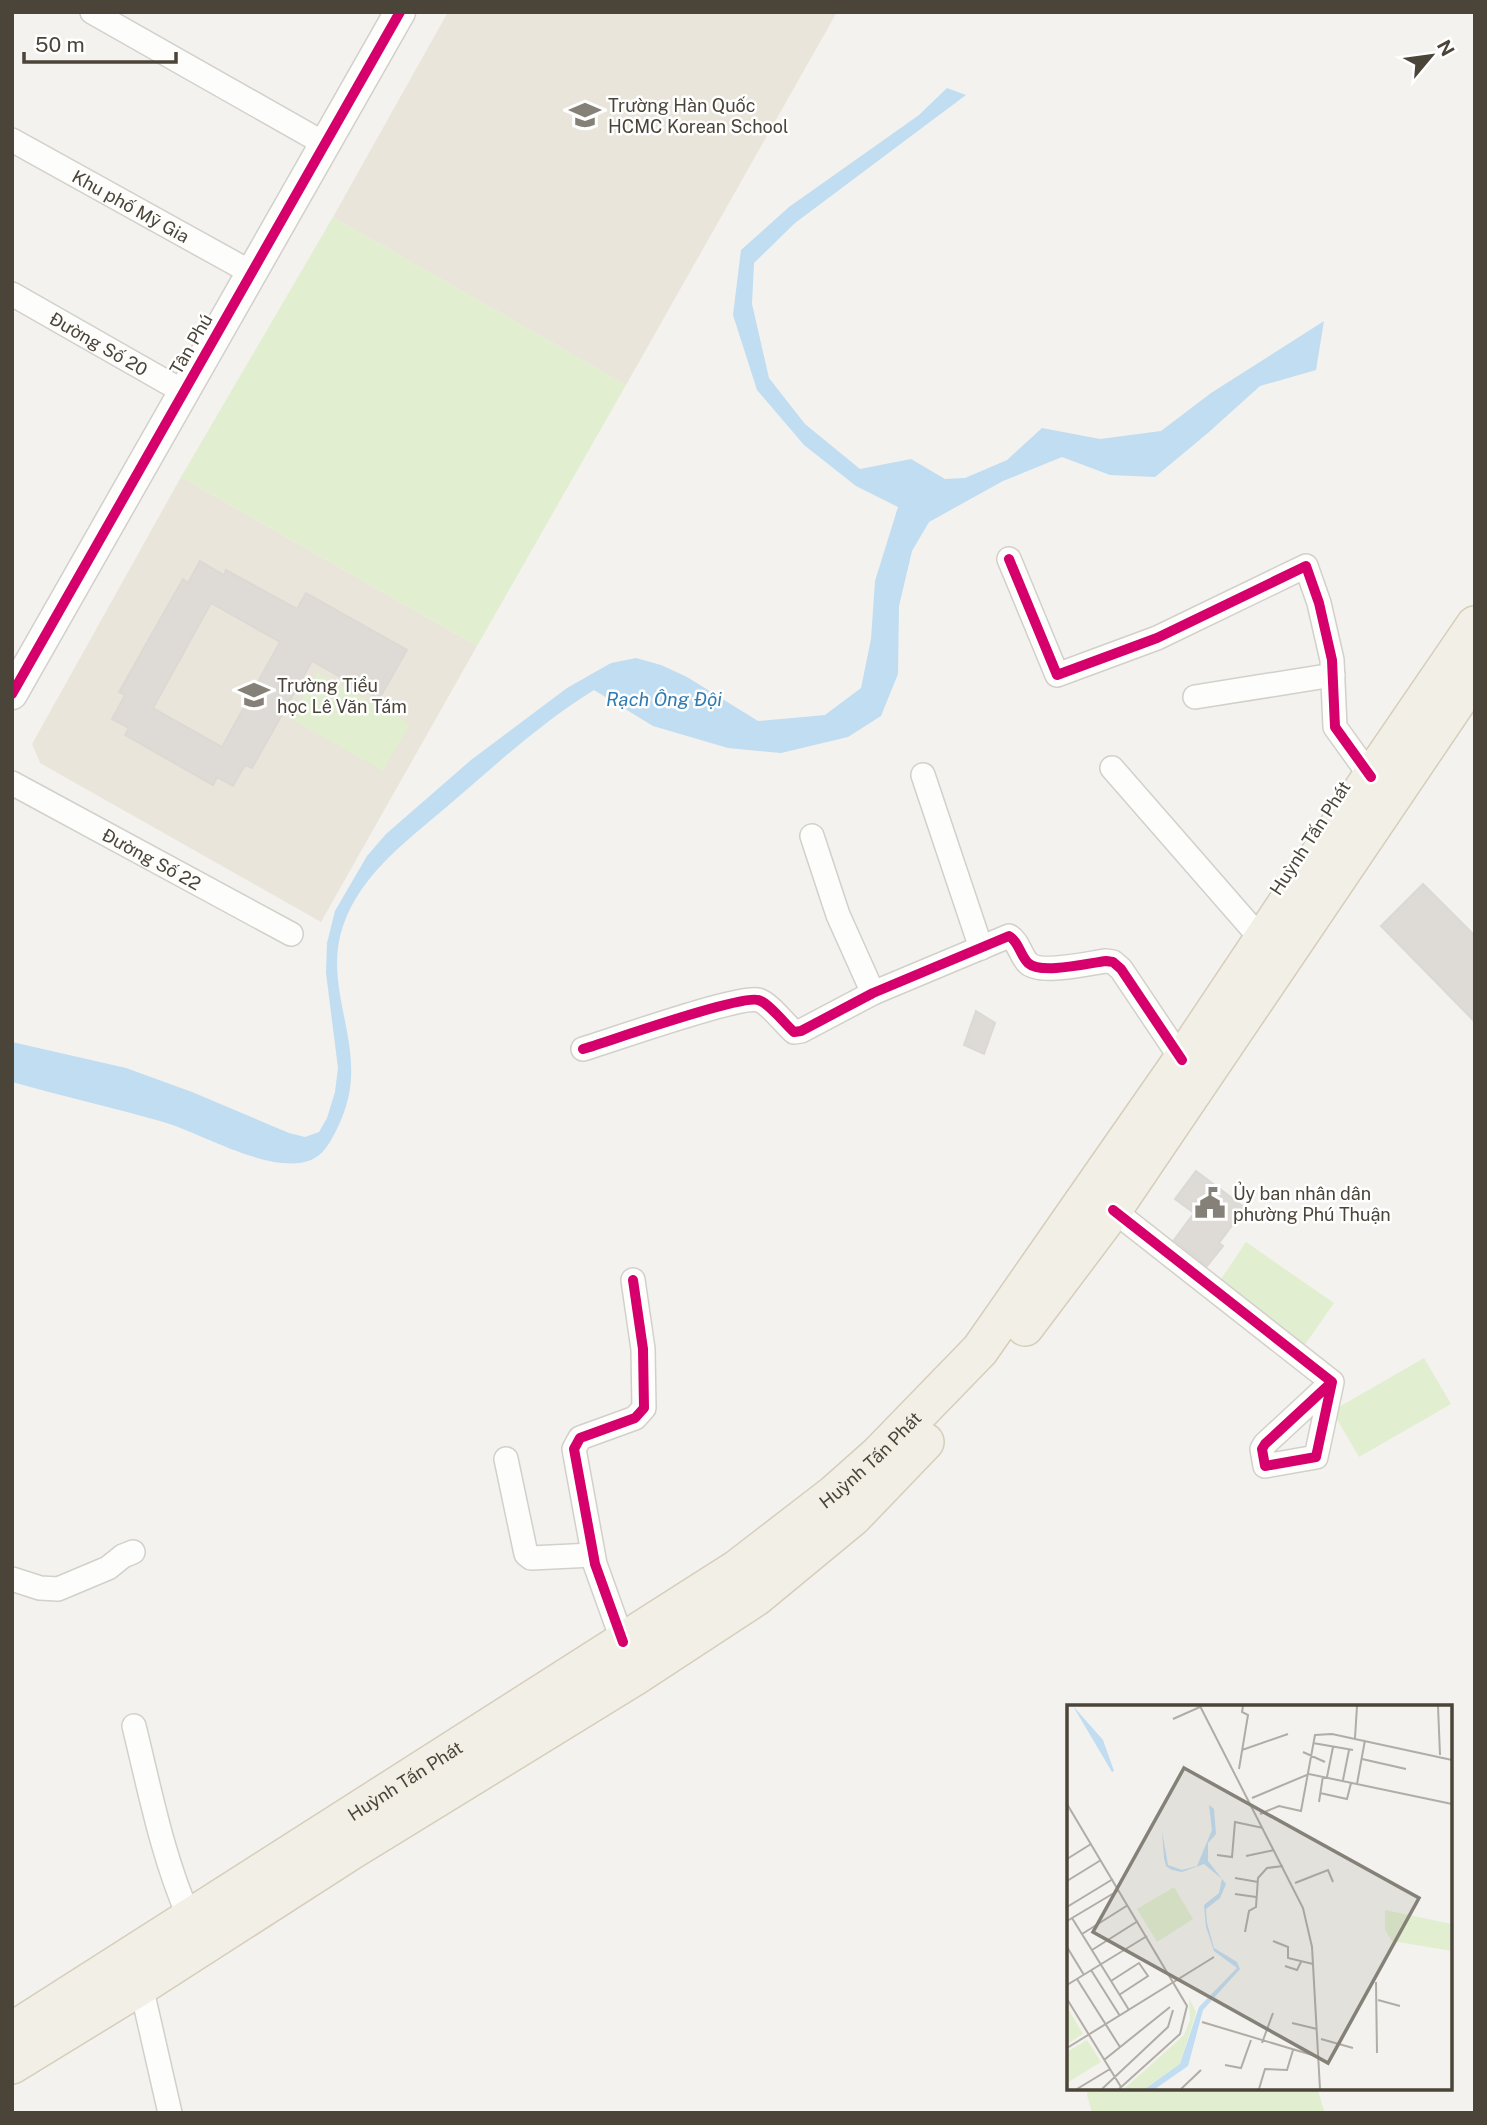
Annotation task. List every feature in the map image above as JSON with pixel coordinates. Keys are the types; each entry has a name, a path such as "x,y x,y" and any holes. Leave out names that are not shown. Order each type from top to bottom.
{"main road":[{"name":"Huỳnh Tấn Phát","path":"1183,1074 1461,693 1475,625"},
{"name":"Huỳnh Tấn Phát","path":"12,2031 189,1917 634,1677 756,1597 853,1517 986,1377 1183,1074 1263,940 1371,776 1461,693"},
{"name":"Huỳnh Tấn Phát","path":"12,2065 141,1986 623,1642 738,1569 834,1494 878,1454 979,1350 1101,1201"}],"street":[{"path":"92,12 325,144"},
{"name":"Tân Phú","path":"12,694 325,144 393,15"},
{"name":"Khu phố Mỹ Gia","path":"12,140 252,273"},
{"name":"Đường Số 20","path":"12,294 184,392"},
{"path":"1009,559 1057,675 1157,638 1306,566 1319,603 1332,660 1335,727 1371,776"},
{"path":"1195,697 1333,674"},
{"path":"1112,768 1263,940"},
{"path":"923,775 981,948"},
{"name":"Đường Số 22","path":"12,783 291,934"},
{"path":"812,836 838,915 873,993"},
{"path":"583,1049 751,999 764,1003 794,1032 801,1031 873,993 1009,936 1013,938 1025,961 1040,969 1107,961 1121,969 1183,1074"},
{"path":"1101,1201 1332,1382"},
{"path":"623,1642 593,1555 574,1449 580,1438 635,1418 644,1408 643,1349 633,1280"},
{"path":"1332,1382 1316,1457 1265,1466 1262,1449 1265,1444 1332,1382"},
{"path":"506,1459 526,1554 531,1558 593,1555"},
{"path":"12,1579 40,1588 58,1589 108,1568 133,1552"},
{"path":"134,1726 157,1830 189,1917"},
{"path":"141,1986 170,2113"}],"shaded area":[{"name":"Trường Hàn Quốc HCMC Korean School","path":"448,12 837,12 626,385 333,217"},
{"name":"Trường Tiểu học Lê Văn Tám","path":"181,477 477,646 321,922 40,763 32,744"}],"green space":[{"path":"333,217 626,385 477,646 181,477"},
{"path":"317,672 410,724 383,771 291,719"},
{"path":"1246,1242 1334,1303 1304,1346 1217,1285"},
{"path":"1424,1358 1451,1404 1359,1457 1332,1411"},
{"path":"1088,2090 1318,2090 1325,2113 1092,2113"}],"water":[{"name":"Rạch Ông Đội","path":"947,88 966,95 795,223 754,263 752,304 769,378 805,424 860,469 911,459 945,479 965,478 1007,460 1042,428 1100,439 1161,431 1211,393 1324,321 1316,370 1260,386 1155,477 1110,475 1062,457 1003,481 929,522 912,551 899,606 898,674 881,716 848,737 781,753 728,748 653,726 594,690 540,728 391,855 363,888 352,906 338,945 337,965 351,1059 350,1085 346,1106 335,1133 325,1149 315,1158 294,1163 256,1158 177,1126 12,1082 12,1042 126,1068 192,1092 289,1133 305,1137 319,1132 327,1118 335,1092 338,1068 326,973 327,943 335,911 367,856 386,834 471,760 567,688 611,663 636,658 661,665 687,677 758,721 825,715 861,688 871,639 875,581 898,507 856,486 804,445 757,390 733,315 741,250 789,207 919,115"}],"building":[{"path":"200,561 224,575 226,570 297,609 306,593 407,650 379,699 312,661 252,768 245,765 233,786 217,777 213,785 125,735 129,728 112,719 125,695 119,692 183,579 188,583","holes":["211,603 280,642 222,747 153,708"]},
{"path":"1423,884 1475,936 1475,1022 1381,926"},
{"path":"976,1011 995,1023 984,1054 964,1045"},
{"name":"Ủy ban nhân dân phường Phú Thuận","path":"1196,1171 1245,1208 1219,1243 1223,1246 1207,1266 1174,1240 1194,1213 1175,1199"}],"cycle path":[{"path":"12,694 400,12"},
{"path":"1009,559 1057,675 1157,638 1306,566 1319,603 1332,660 1335,727 1371,777"},
{"path":"583,1049 701,1011 746,1000 762,1002 794,1032 801,1031 873,993 1009,936 1025,960 1034,966 1054,968 1113,962 1121,969 1182,1060"},
{"path":"1113,1210 1332,1382 1265,1444 1262,1449 1265,1466 1316,1457 1332,1382"},
{"path":"623,1642 595,1564 574,1449 580,1438 635,1418 644,1408 643,1349 633,1280"}],"place":[{"name":"Trường Hàn Quốc HCMC Korean School","path":"585,115"},
{"name":"Trường Tiểu học Lê Văn Tám","path":"254,695"},
{"name":"Ủy ban nhân dân phường Phú Thuận","path":"1210,1203"}]}
